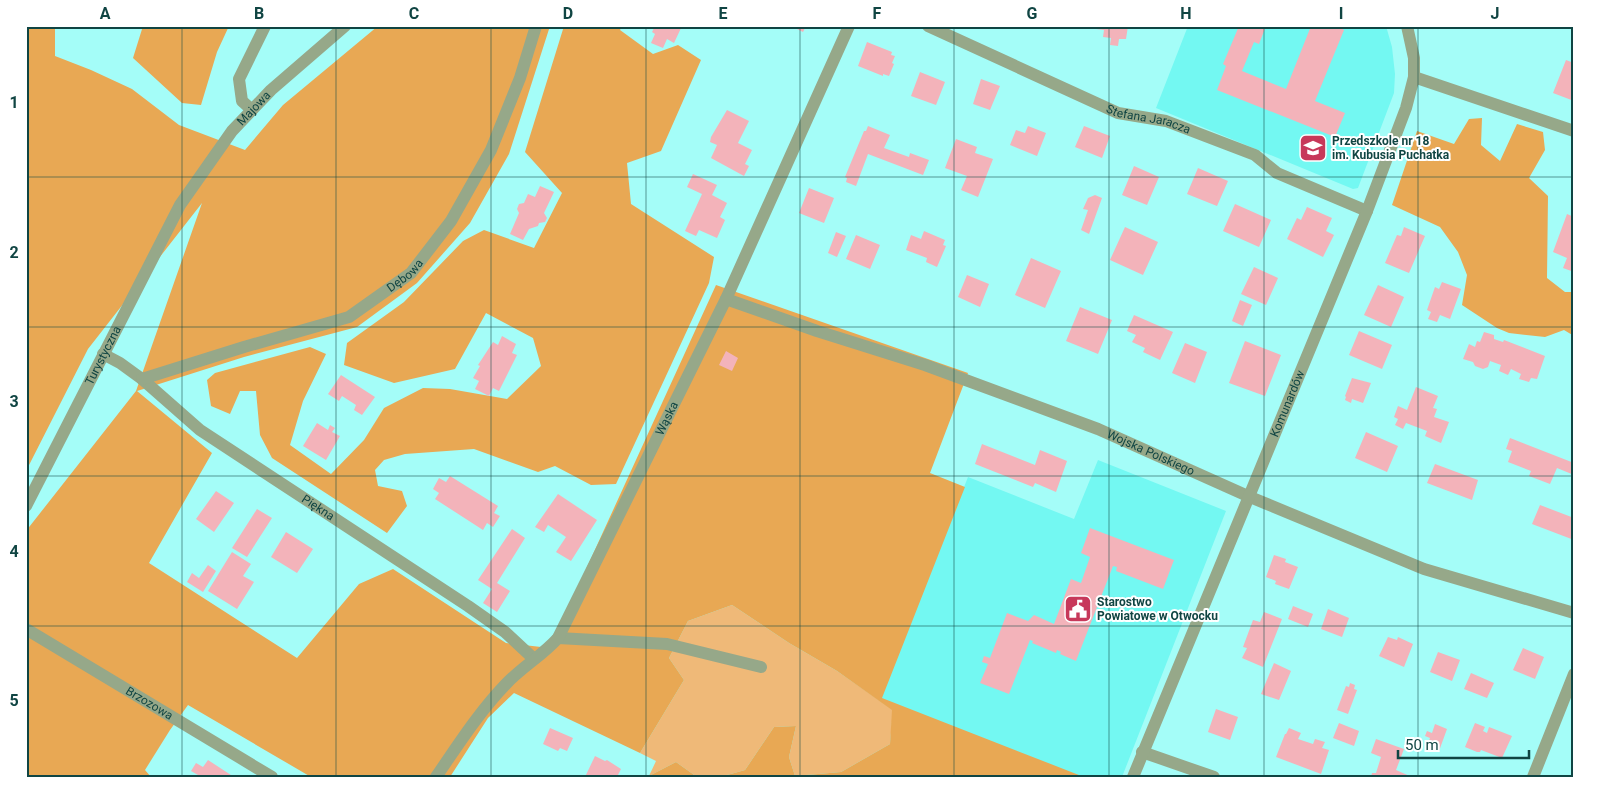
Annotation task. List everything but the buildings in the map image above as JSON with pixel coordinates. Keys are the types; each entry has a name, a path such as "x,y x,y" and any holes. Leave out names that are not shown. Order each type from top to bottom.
{"street":[{"path":"252,110 242,101 239,79 265,26"},
{"name":"Majowa","path":"180,205 232,131 271,90 345,26"},
{"name":"Dębowa","path":"142,379 242,347 349,317 411,273 451,221 491,150 520,78 536,26"},
{"name":"Wąska","path":"436,777 478,716 506,684 534,658 548,650 558,638 726,299 850,26"},
{"name":"Stefana Jaracza","path":"928,26 1118,113 1166,122 1255,155 1277,173 1367,211"},
{"name":"Komunardów","path":"1133,777 1367,211 1406,108 1414,76 1414,58 1407,26"},
{"path":"1414,76 1574,131"},
{"name":"Turystyczna","path":"26,506 180,205"},
{"name":"Wojska Polskiego","path":"726,299 816,331 925,365 1098,429 1250,497 1424,568 1574,613"},
{"name":"Piękna","path":"103,354 120,363 142,379 200,430 468,606 505,632 534,658"},
{"name":"Brzozowa","path":"26,629 272,777"},
{"path":"558,638 666,644 761,668"},
{"path":"1533,777 1574,674"},
{"path":"1142,752 1214,777"}],"shaded area":[{"path":"26,26 55,26 55,56 132,89 179,125 245,150 283,105 378,26 550,26 509,154 470,223 417,283 357,327 244,357 137,391 212,453 149,563 297,658 359,584 393,569 506,643 550,648 716,285 968,373 930,473 965,487 882,698 1084,777 720,777 745,770 774,727 796,726 789,757 795,776 841,772 890,744 892,710 837,671 789,643 732,605 688,621 669,658 684,680 640,753 514,693 488,718 450,777 311,777 188,705 145,770 151,777 26,777 26,531 136,391 202,203 88,349 26,471"},
{"path":"143,26 229,26 217,52 201,105 182,103 133,58"},
{"path":"564,26 622,26 620,30 653,54 678,45 701,60 661,151 627,163 631,204 714,257 709,283 616,484 591,485 555,466 538,472 474,449 405,454 384,460 375,470 378,486 402,491 407,506 387,533 272,458 260,435 256,391 240,391 230,414 211,406 207,380 215,373 310,347 326,354 303,401 290,445 331,474 364,440 384,408 423,388 450,389 507,399 541,366 533,338 486,313 455,369 394,383 344,365 347,343 404,302 463,241 484,230 534,248 562,193 525,152"},
{"name":"Przedszkole nr 18 im. Kubusia Puchatka","path":"1188,26 1386,26 1392,47 1395,74 1394,93 1358,188 1353,189 1156,108"},
{"path":"1482,118 1481,145 1500,161 1517,124 1543,132 1545,150 1529,178 1548,196 1547,278 1565,292 1574,292 1574,336 1564,330 1545,337 1509,333 1497,328 1462,305 1467,275 1458,252 1440,227 1392,205 1417,131 1454,144 1469,119"},
{"path":"1098,460 1226,511 1122,777 1052,777 877,708 968,477 1074,519"},
{"path":"732,605 789,643 837,671 893,710 890,744 841,772 795,776 789,757 796,726 774,727 745,770 720,777 697,777 676,762 649,776 656,761 640,753 684,680 669,658 688,621"},
{"path":"676,762 697,777 649,777 649,776"}],"place":[{"name":"Przedszkole nr 18 im. Kubusia Puchatka","path":"1313,148"},
{"name":"Starostwo Powiatowe w Otwocku","path":"1078,609"}]}
